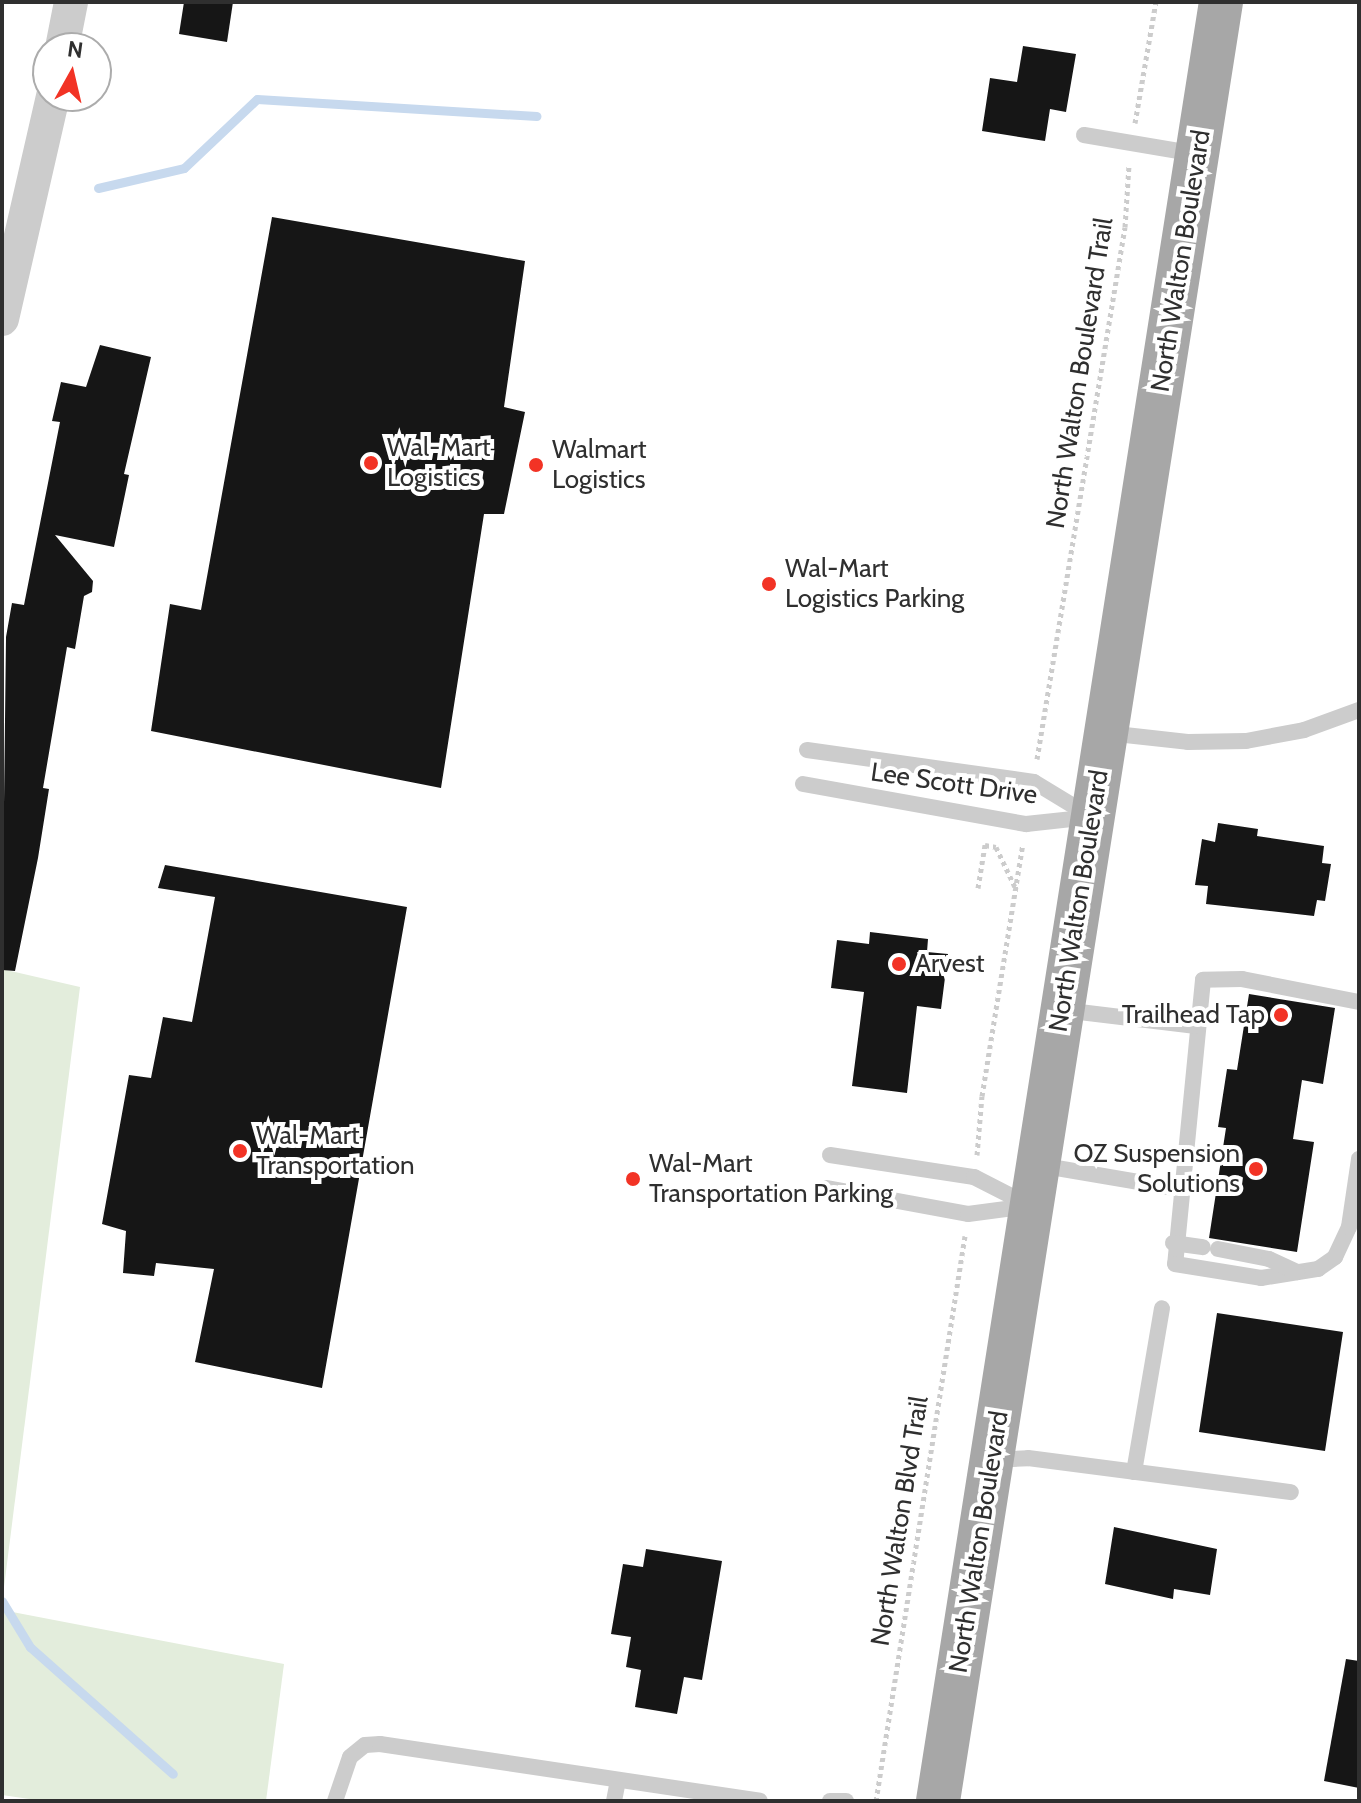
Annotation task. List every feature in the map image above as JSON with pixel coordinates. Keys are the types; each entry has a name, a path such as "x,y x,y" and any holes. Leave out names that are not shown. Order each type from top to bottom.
{"main road":[{"name":"North Walton Boulevard","path":"938,1801 1221,2"}],"street":[{"path":"65,32 71,2"},
{"path":"2,319 49,112"}],"lane":[{"path":"1084,135 1198,154"},
{"path":"1107,733 1188,742 1246,741 1304,730 1359,710"},
{"name":"Lee Scott Drive","path":"807,750 1034,782 1091,817"},
{"name":"Lee Scott Drive","path":"803,784 1026,824 1091,817"},
{"path":"1359,1002 1242,979 1203,980 1173,1243 1175,1264 1261,1278 1318,1269 1335,1257 1349,1227 1359,1159"},
{"path":"1061,1010 1196,1026"},
{"path":"830,1155 1034,1185 1179,1189"},
{"path":"827,1188 968,1214 1034,1185"},
{"path":"1173,1243 1269,1259 1298,1273"},
{"path":"1134,1472 1162,1308"},
{"path":"992,1460 1028,1458 1291,1492"},
{"path":"335,1801 350,1757 365,1745 380,1744 760,1801"},
{"path":"614,1801 618,1780"},
{"path":"830,1801 846,1801"}],"path":[{"name":"North Walton Boulevard Trail","path":"1039,751 1125,227 1131,144 1156,2"},
{"path":"978,888 985,845 996,847 1016,888"},
{"path":"978,1150 1019,872"},
{"name":"North Walton Blvd Trail","path":"876,1801 963,1248"}],"green space":[{"path":"2,969 80,987 2,1603"},
{"path":"2,1610 284,1664 266,1801 43,1801 2,1795"}],"building":[{"path":"184,2 233,2 227,42 179,34"},
{"path":"1023,46 1076,54 1066,112 1050,109 1045,141 982,131 990,78 1017,82"},
{"name":"Wal-Mart Logistics","path":"272,217 525,261 504,407 525,412 504,514 484,514 441,788 151,731 170,604 201,610"},
{"path":"100,345 151,357 124,474 129,475 114,547 55,535 93,581 92,592 84,596 75,649 67,647 43,788 49,789 38,858 15,971 2,970 6,637 12,603 24,605 60,422 52,421 61,382 86,387"},
{"path":"1218,823 1258,829 1257,836 1324,846 1322,863 1331,864 1325,901 1317,900 1314,916 1206,904 1208,886 1195,885 1202,839 1215,842"},
{"name":"Wal-Mart Transportation","path":"165,865 407,907 322,1388 195,1362 214,1269 156,1263 154,1276 123,1273 126,1231 102,1224 129,1075 151,1078 163,1017 192,1022 215,897 158,888"},
{"path":"870,932 928,939 927,952 948,954 941,1009 917,1006 907,1093 852,1086 864,992 831,988 837,940 869,944"},
{"path":"1249,994 1335,1008 1323,1084 1302,1080 1293,1139 1314,1142 1297,1252 1209,1238 1226,1128 1218,1127 1227,1069 1237,1070"},
{"path":"1217,1313 1343,1332 1325,1451 1199,1432"},
{"path":"1114,1527 1217,1549 1210,1595 1174,1589 1173,1599 1105,1584"},
{"path":"646,1549 722,1561 702,1680 684,1677 677,1714 635,1707 641,1670 626,1667 631,1637 611,1634 623,1564 643,1567"},
{"path":"1346,1659 1359,1661 1359,1788 1324,1781"}],"waterway":[{"path":"98,188 184,168 257,99 536,116"},
{"path":"2,1601 30,1647 173,1774"}],"place":[{"name":"Wal-Mart Logistics","path":"371,463"},
{"name":"Walmart Logistics","path":"536,465"},
{"name":"Wal-Mart Logistics Parking","path":"769,584"},
{"name":"Arvest","path":"899,964"},
{"name":"Trailhead Tap","path":"1281,1015"},
{"name":"Wal-Mart Transportation","path":"240,1151"},
{"name":"OZ Suspension Solutions","path":"1256,1169"},
{"name":"Wal-Mart Transportation Parking","path":"633,1179"}]}
